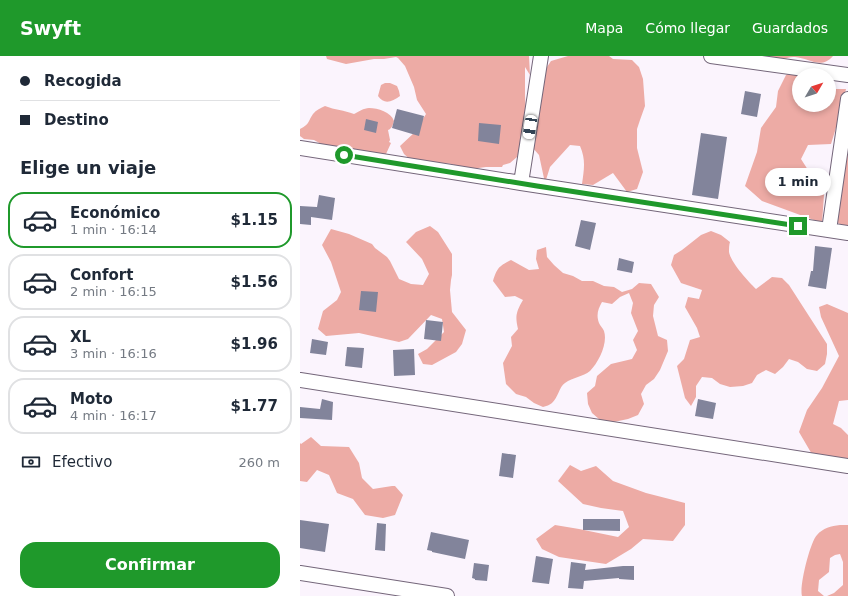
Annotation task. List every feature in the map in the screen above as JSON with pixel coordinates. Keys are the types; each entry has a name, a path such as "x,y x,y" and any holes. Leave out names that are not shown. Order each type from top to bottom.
{"street":[{"path":"521,183 541,56"},
{"path":"711,56 848,75"},
{"path":"829,230 848,100"},
{"path":"300,148 848,233"},
{"path":"300,380 848,466"},
{"path":"300,573 447,596"}],"shaded area":[{"path":"326,56 529,56 530,75 525,67 526,116 521,147 517,157 502,167 471,169 442,163 421,165 412,161 404,154 400,146 415,132 426,114 417,100 414,87 405,66 396,57 346,64 327,59"},
{"path":"568,56 609,56 613,59 632,60 639,67 643,79 645,106 637,129 637,148 643,172 637,189 627,192 613,173 593,185 582,184 584,165 582,151 580,146 570,145 550,167 545,183 539,155 532,147 539,79 551,61"},
{"path":"769,56 833,56 824,62 819,63 795,57 770,61"},
{"path":"792,72 792,112 836,112 836,89 846,89 831,144 808,145 801,159 824,195 822,223 762,201 745,186 757,152 761,128 776,107 778,91 786,75"},
{"path":"390,83 397,86 400,96 388,102 380,99 378,96 381,85"},
{"path":"325,106 354,114 365,109 373,108 384,111 390,115 394,121 391,128 388,130 389,142 391,143 386,154 364,156 341,152 314,140 304,139 300,136 300,129 307,124 314,113"},
{"path":"848,139 848,230 830,217"},
{"path":"430,226 438,232 452,254 450,290 452,312 466,330 462,344 456,352 432,365 423,364 418,354 427,349 444,332 442,319 431,315 408,339 399,342 359,333 326,336 318,329 323,311 337,300 341,292 331,262 322,245 331,229 349,234 372,244 387,257 399,279 411,284 423,285 429,274 422,259 406,242 416,232"},
{"path":"711,231 721,235 730,242 730,256 740,272 756,289 772,277 782,278 789,285 827,344 827,354 825,364 817,371 807,369 798,362 789,359 775,374 766,370 757,375 752,383 743,386 730,387 720,384 712,378 702,377 696,386 696,397 691,406 685,398 677,366 684,359 690,340 700,337 697,328 685,307 688,297 699,299 702,290 681,283 671,265 674,255 701,235"},
{"path":"546,247 547,257 563,273 582,281 593,281 604,286 614,287 622,292 632,289 639,283 651,284 659,297 654,305 653,316 658,336 667,340 668,351 660,370 654,379 646,385 641,394 644,404 638,415 609,423 599,419 592,413 588,404 587,393 595,386 597,376 611,364 632,359 637,350 633,340 638,331 631,313 633,303 629,293 620,297 612,304 602,302 598,317 599,324 604,331 605,341 597,363 584,375 568,381 563,385 551,404 543,407 534,403 526,397 516,394 506,384 503,363 512,346 511,337 518,329 517,314 523,300 515,296 505,297 493,281 499,268 511,260 529,270 539,269 536,259 537,250"},
{"path":"827,304 848,313 848,400 839,401 833,424 841,428 848,435 848,460 813,456 799,432 807,410 822,388 839,356 821,317 819,307"},
{"path":"311,437 321,446 349,447 359,463 362,478 373,489 395,486 403,495 395,515 383,518 365,515 353,499 337,493 329,475 317,470 307,482 300,481 300,443 301,444"},
{"path":"570,465 581,471 596,466 613,481 646,493 685,503 685,525 673,541 643,539 631,549 606,564 559,557 542,549 536,539 555,525 618,537 629,527 623,511 583,504 558,481"},
{"path":"840,525 848,525 848,596 827,596 834,593 843,585 843,562 840,554 830,558 829,572 819,580 818,591 824,596 802,596 802,584 808,555 814,539 825,529"}],"building":[{"path":"745,91 761,94 757,117 741,114"},
{"path":"397,109 424,116 419,136 392,128"},
{"path":"366,119 378,122 376,133 364,130"},
{"path":"479,123 501,125 499,144 478,141"},
{"path":"701,133 727,137 718,199 692,195"},
{"path":"319,195 335,198 332,220 311,217 311,225 300,224 300,206 317,207"},
{"path":"581,220 596,223 590,250 575,246"},
{"path":"815,246 832,248 826,289 808,286 811,271 813,271"},
{"path":"619,258 634,262 632,273 617,270"},
{"path":"361,291 378,292 376,312 359,310"},
{"path":"426,320 443,322 441,341 424,339"},
{"path":"312,339 328,342 326,355 310,353"},
{"path":"347,347 364,348 362,368 345,366"},
{"path":"414,349 415,375 394,376 393,350"},
{"path":"322,399 333,402 332,420 300,418 300,407 320,409"},
{"path":"698,399 716,403 713,419 695,416"},
{"path":"502,453 516,455 513,478 499,476"},
{"path":"583,519 620,519 620,531 583,530"},
{"path":"300,520 329,524 325,552 300,548"},
{"path":"377,523 386,524 385,551 375,550"},
{"path":"431,532 469,540 465,559 427,550"},
{"path":"536,556 553,559 549,584 532,582"},
{"path":"571,562 586,564 585,570 634,566 634,580 619,578 584,581 583,589 568,588"},
{"path":"474,563 489,565 487,581 475,580 472,578"}],"route":[{"path":"344,155 798,226"}]}
